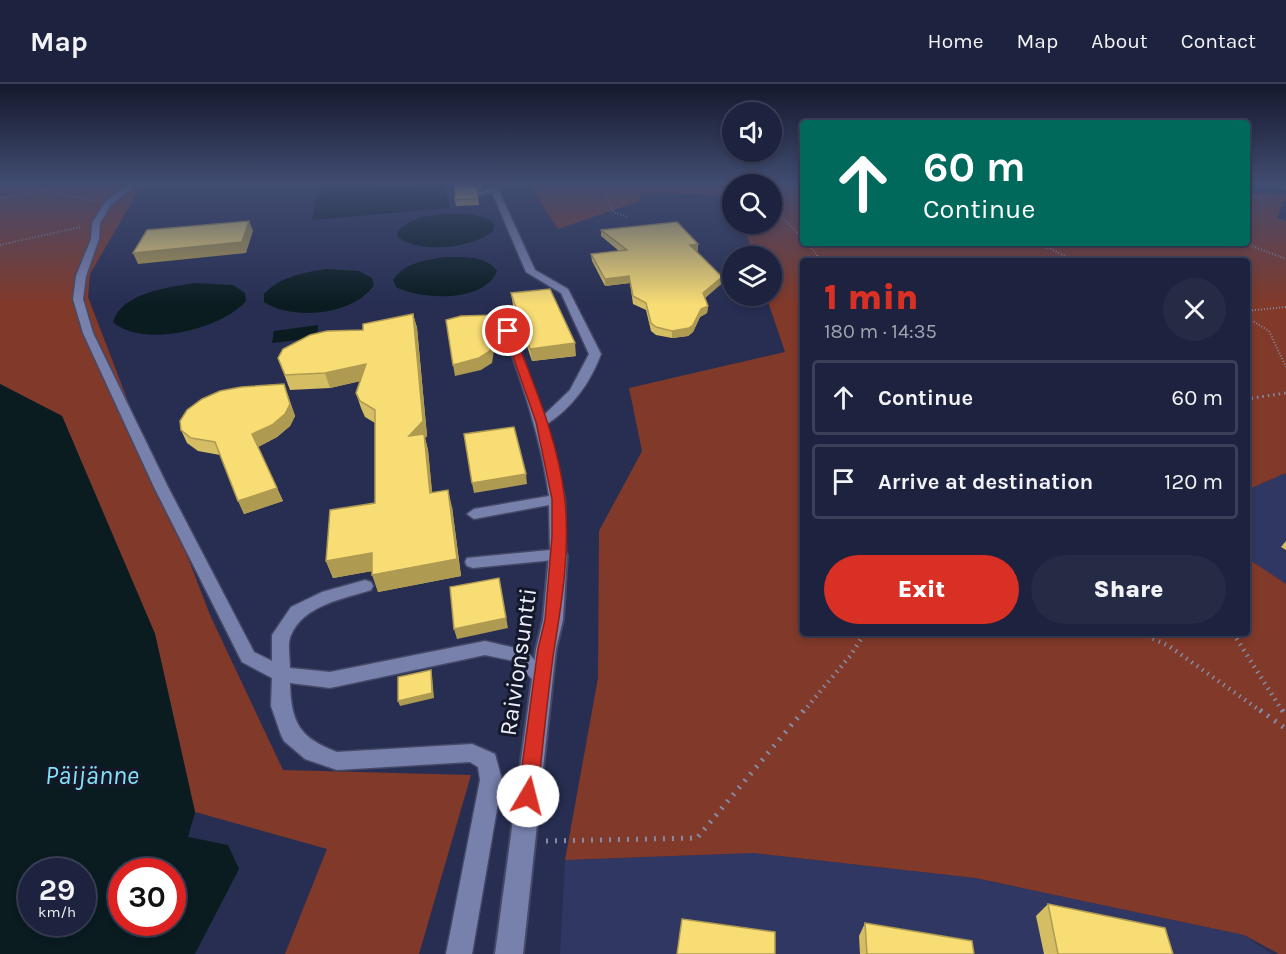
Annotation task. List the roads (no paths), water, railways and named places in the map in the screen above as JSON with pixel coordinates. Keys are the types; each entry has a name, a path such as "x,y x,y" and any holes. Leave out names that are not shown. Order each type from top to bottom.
{"street":[{"name":"Raivionsuntti","path":"509,954 521,843 553,620 558,555"}],"lane":[{"path":"96,224 95,238 81,276 78,299 88,333 161,487 248,657 280,674 330,680 485,648 519,655 543,678"},
{"path":"511,224 531,272 565,291 595,354 589,374 556,413 542,422"},
{"path":"473,562 558,555 558,499 542,422 508,331"},
{"path":"474,514 558,499"},
{"path":"365,586 328,596 297,612 281,635 281,706 291,735 312,752 338,761 472,753 488,761 491,780 459,954"}],"water":[{"path":"408,224 494,225 493,231 473,242 445,247 418,246 406,242 397,236 402,227"},
{"path":"446,257 481,260 497,271 480,289 466,294 436,296 396,287 393,280 404,269 416,263"},
{"path":"326,269 359,271 372,278 374,285 365,295 352,303 322,312 291,312 264,302 264,294 285,279"},
{"path":"196,283 233,285 245,293 246,301 235,311 219,320 182,332 162,335 143,334 126,330 113,322 118,312 136,298 161,289"},
{"path":"318,325 317,338 272,343 274,331"},
{"name":"Päijänne","path":"0,384 62,416 155,634 195,812 188,837 228,845 239,869 195,954 0,954"}]}
